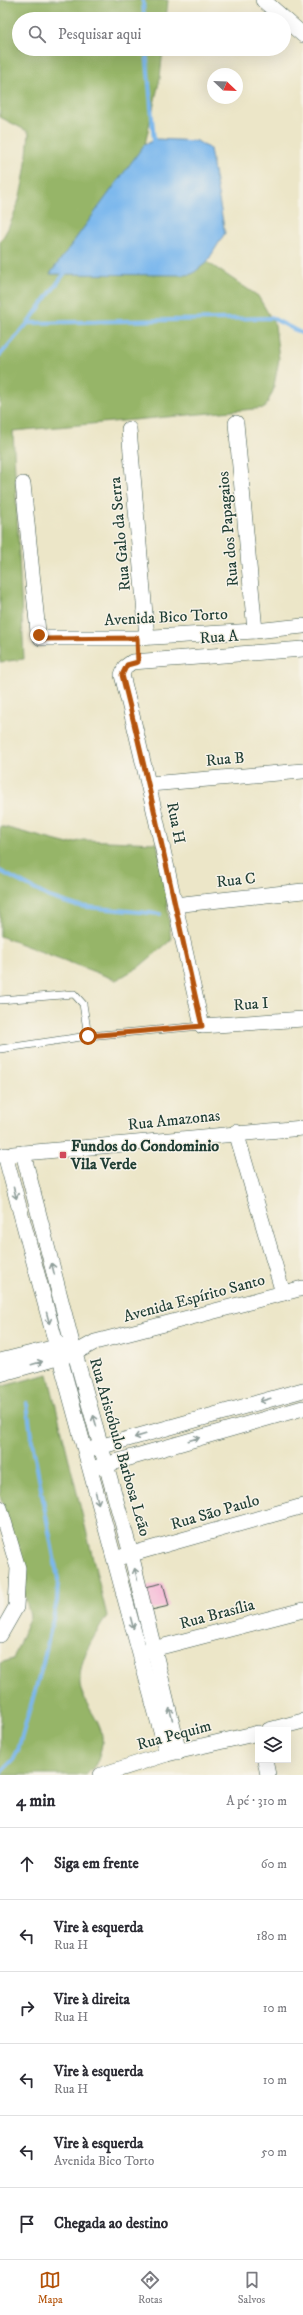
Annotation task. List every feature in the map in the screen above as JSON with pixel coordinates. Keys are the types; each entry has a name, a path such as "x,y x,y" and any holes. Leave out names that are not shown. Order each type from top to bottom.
{"street":[{"path":"263,0 277,12"},
{"path":"291,24 303,35"},
{"name":"Rua dos Papagaios","path":"236,423 255,631"},
{"name":"Rua Galo da Serra","path":"129,429 142,637"},
{"name":"Avenida Bico Torto","path":"23,484 37,629 39,635 45,639 142,637 255,631 303,626"},
{"path":"138,662 142,637"},
{"name":"Rua A","path":"138,662 303,649"},
{"name":"Rua H","path":"138,662 127,665 122,675 150,784 174,905 202,1026"},
{"name":"Rua B","path":"150,784 303,771"},
{"name":"Rua C","path":"174,905 303,891"},
{"name":"Rua I","path":"202,1026 303,1019"},
{"name":"Rua Amazonas","path":"2,1155 236,1132 303,1128"},
{"path":"236,1132 283,1293"},
{"name":"Rua Aristóbulo Barbosa Leão","path":"23,1153 73,1348 102,1446 131,1554 147,1650 173,1753"},
{"path":"2,1155 114,1560 147,1650"},
{"name":"Avenida Espírito Santo","path":"0,1361 57,1352 303,1288"},
{"name":"Avenida Espírito Santo","path":"0,1374 57,1352"},
{"path":"85,1452 303,1390"},
{"path":"89,1469 303,1408"},
{"name":"Rua São Paulo","path":"114,1560 303,1506"},
{"path":"0,1508 18,1568 16,1607 0,1635"},
{"name":"Rua Brasília","path":"147,1650 303,1610"},
{"path":"280,1727 303,1721"},
{"name":"Rua Pequim","path":"101,1775 173,1753 255,1734"},
{"path":"266,1763 268,1775"}],"lane":[{"path":"0,1000 74,994 83,1004 88,1036"},
{"path":"0,1049 88,1036 202,1026"}],"green space":[{"path":"0,0 168,0 167,12 12,12 12,56 162,56 160,78 145,144 50,274 192,274 207,262 258,296 275,325 279,359 273,391 265,408 13,431 24,659 0,662 0,242 13,216 22,189 29,132 0,117"},
{"path":"0,826 68,844 83,840 157,843 165,885 171,940 139,967 116,980 0,936"},
{"path":"48,1374 107,1616 93,1638 86,1653 80,1678 84,1697 101,1730 101,1749 94,1767 86,1775 0,1775 0,1663 13,1659 30,1616 0,1495 0,1387"}],"water":[{"path":"157,139 197,141 210,149 225,233 207,262 192,274 185,275 50,274 144,145"}],"building":[{"path":"163,1583 169,1606 147,1611 141,1588"}],"waterway":[{"path":"143,0 144,12"},
{"path":"147,56 154,141 153,144"},
{"path":"0,355 28,323 67,270"},
{"path":"28,323 272,318 303,334"},
{"path":"0,871 49,897 77,906 160,914"},
{"path":"0,1773 13,1760 18,1750 43,1663 57,1601 58,1579 31,1436 27,1403"}],"place":[{"name":"Fundos do Condominio Vila Verde","path":"63,1155"}],"route":[{"path":"39,635 41,638 45,639 137,638 138,662 129,663 123,670 122,675 150,784 174,905 202,1026 88,1036"}]}
